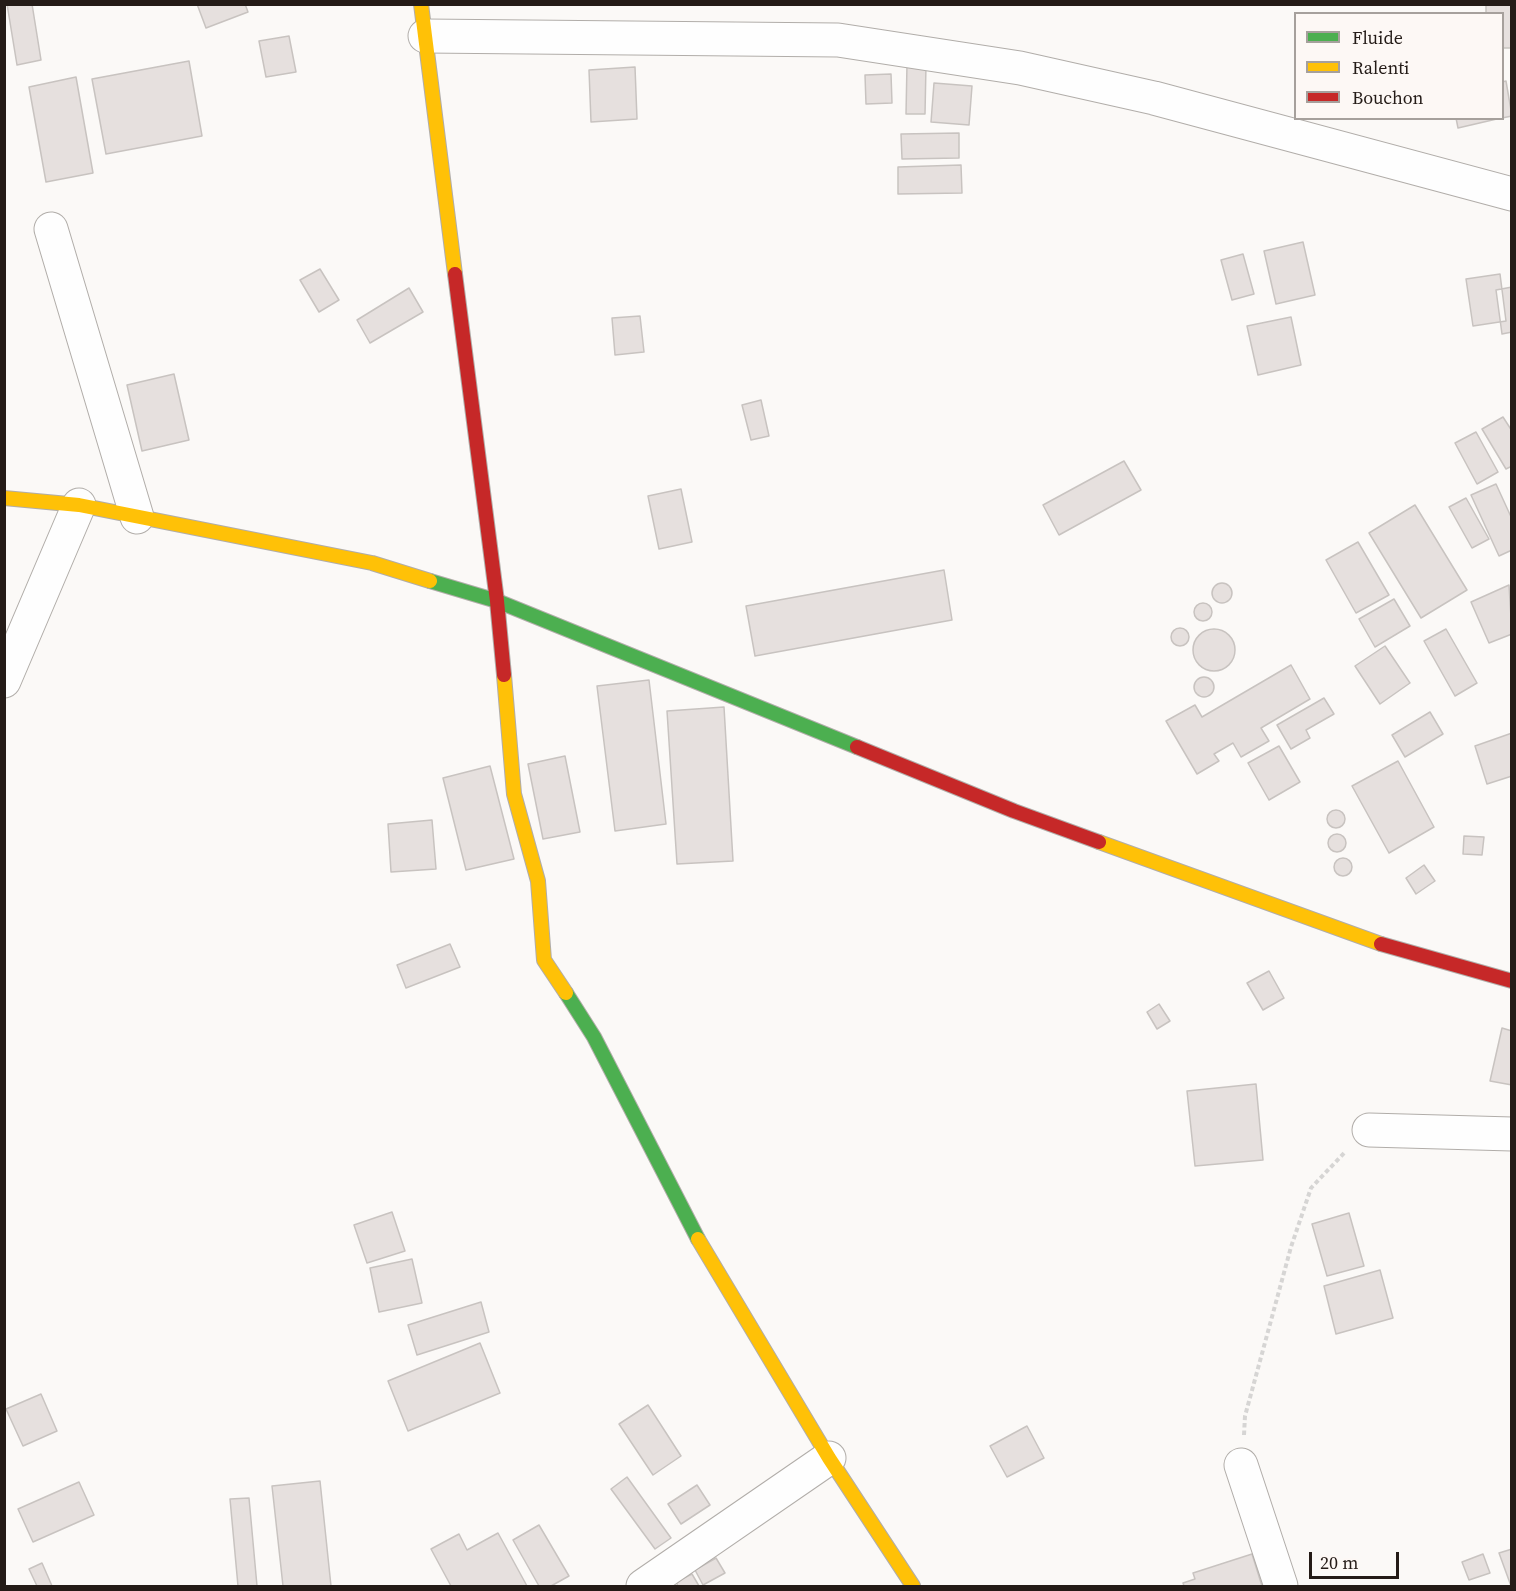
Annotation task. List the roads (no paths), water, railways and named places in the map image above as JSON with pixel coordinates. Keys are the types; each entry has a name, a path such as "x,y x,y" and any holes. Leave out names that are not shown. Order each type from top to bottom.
{"street":[{"path":"913,1587 829,1458 710,1262 594,1037 544,960 538,881 514,794 497,601 423,20 838,40 1020,68 1154,98 1512,194"},
{"path":"51,229 137,517"},
{"path":"4,498 79,505 372,563 497,601 1014,811 1377,943 1512,981"},
{"path":"4,681 79,505"},
{"path":"1369,1131 1512,1134"},
{"path":"643,1587 829,1458"},
{"path":"1241,1465 1281,1587"}]}
